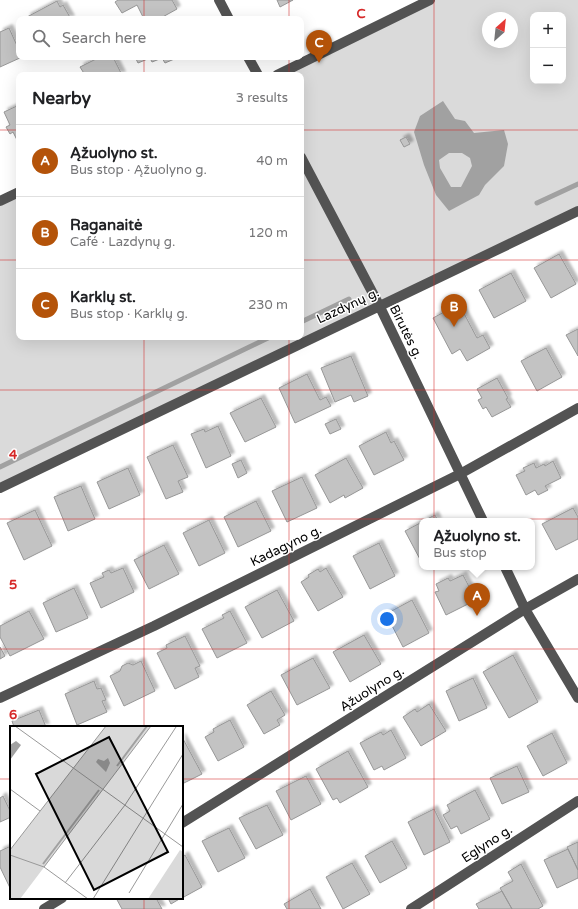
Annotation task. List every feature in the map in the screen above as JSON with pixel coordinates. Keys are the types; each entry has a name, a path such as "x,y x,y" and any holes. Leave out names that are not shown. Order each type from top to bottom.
{"street":[{"path":"219,0 227,16"},
{"path":"283,72 430,0"},
{"path":"250,60 256,72"},
{"name":"Birutės g.","path":"304,163 379,305 482,518"},
{"path":"0,201 16,193"},
{"name":"Lazdynų g.","path":"0,488 379,305 578,211"},
{"name":"Kadagyno g.","path":"0,698 161,622 460,474 578,408"},
{"path":"506,570 525,609 578,698"},
{"name":"Ąžuolyno g.","path":"183,822 525,609 578,579"},
{"name":"Eglyno g.","path":"411,909 578,801"},
{"path":"44,909 60,899"}],"shaded area":[{"path":"430,0 578,0 578,211 0,484 0,201 16,193 16,340 304,340 304,72 283,72"},
{"path":"443,101 455,119 465,121 474,133 504,130 508,144 504,166 485,185 479,195 449,211 436,195 424,165 414,132 420,116","holes":["449,153 462,153 470,158 472,166 461,187 451,187 440,168 439,160"]}],"building":[{"path":"118,0 172,0 177,9 164,16 142,16 137,5 122,13 115,2"},
{"path":"277,0 293,0 280,7"},
{"path":"57,1 60,7 63,5 69,16 29,16"},
{"path":"9,28 16,43 16,60 0,67 0,32"},
{"path":"94,60 114,60 120,72 83,72 80,67"},
{"path":"136,60 145,60 138,63"},
{"path":"163,60 172,60 165,63"},
{"path":"16,106 16,138 13,132 10,134 6,127 10,125 4,112"},
{"path":"406,137 410,144 404,147 400,140"},
{"path":"559,254 576,284 551,298 534,268"},
{"path":"511,273 526,301 494,318 479,290"},
{"path":"459,304 477,338 483,335 490,348 467,361 460,349 452,354 433,318"},
{"path":"578,329 578,356 566,335"},
{"path":"546,348 562,377 537,391 521,361"},
{"path":"351,356 368,396 354,402 351,395 335,402 321,368"},
{"path":"307,374 320,400 326,397 331,406 295,423 279,388"},
{"path":"497,378 508,398 506,399 511,407 492,417 486,407 483,409 478,400 482,398 477,389"},
{"path":"261,398 276,427 245,442 230,413"},
{"path":"336,419 341,429 330,434 325,424"},
{"path":"218,426 231,456 206,468 191,434 204,429 205,432"},
{"path":"386,432 391,443 394,441 404,460 374,475 359,446"},
{"path":"173,445 188,477 178,481 183,492 166,499 147,457"},
{"path":"346,458 363,488 345,498 344,495 330,503 315,475"},
{"path":"241,460 247,473 238,478 232,464"},
{"path":"553,461 561,478 545,486 548,490 538,495 535,490 526,495 516,475 525,471 523,468 534,463 536,468 544,464 545,466"},
{"path":"128,468 140,495 109,509 97,482"},
{"path":"302,477 317,508 287,522 272,491"},
{"path":"81,486 95,519 68,531 54,497"},
{"path":"256,501 271,531 238,547 224,517"},
{"path":"573,508 578,517 578,539 556,550 542,524"},
{"path":"35,510 52,546 24,560 7,523"},
{"path":"435,515 436,518 429,518"},
{"path":"209,520 225,553 199,566 183,533"},
{"path":"419,524 419,557 405,531"},
{"path":"379,543 395,576 370,589 353,556"},
{"path":"164,545 179,574 149,589 134,560"},
{"path":"123,568 134,592 101,608 90,583 104,577 102,573 109,570 111,573"},
{"path":"326,568 343,597 318,611 301,582 309,577 308,575 318,569 320,572"},
{"path":"463,575 476,600 446,615 435,592 439,591 436,584 448,578 450,581"},
{"path":"74,588 88,618 56,632 43,603"},
{"path":"277,590 294,621 262,638 245,607"},
{"path":"412,600 429,633 403,647 386,614"},
{"path":"29,611 44,639 10,656 0,637 0,626"},
{"path":"230,611 247,643 217,658 202,629 224,618 222,615"},
{"path":"364,635 381,664 350,682 333,652"},
{"path":"185,636 200,666 195,668 199,677 175,689 157,653 167,648 166,645"},
{"path":"0,647 5,656 0,659"},
{"path":"513,655 538,702 509,718 483,672"},
{"path":"313,658 330,688 297,705 281,675"},
{"path":"141,661 155,691 124,706 110,676 120,671 122,666 128,663 133,665"},
{"path":"473,678 487,708 459,721 446,691"},
{"path":"94,681 97,689 101,688 106,700 102,701 107,712 77,725 65,694"},
{"path":"271,691 285,715 277,720 280,725 264,734 247,705"},
{"path":"429,704 446,731 421,746 403,717 415,709 417,712"},
{"path":"39,710 46,726 14,726 12,721"},
{"path":"230,720 244,747 218,761 205,737 214,732 213,729"},
{"path":"391,730 406,758 384,770 382,766 374,770 360,743 381,732 383,735"},
{"path":"552,733 567,763 543,776 527,746"},
{"path":"183,739 202,774 183,784"},
{"path":"348,751 368,787 340,803 337,798 333,800 316,769"},
{"path":"517,766 529,792 502,804 490,778"},
{"path":"306,776 321,804 291,820 276,791"},
{"path":"475,790 490,819 461,834 457,826 451,829 443,815 450,811 447,805"},
{"path":"3,796 10,811 10,817 0,822 0,798"},
{"path":"267,805 283,835 256,849 239,818"},
{"path":"434,809 450,842 424,855 408,822"},
{"path":"229,828 245,858 218,872 202,841"},
{"path":"392,841 407,868 380,883 365,856"},
{"path":"578,842 578,870 567,847"},
{"path":"10,846 10,888 0,867 0,851"},
{"path":"568,849 578,870 578,878 557,888 544,860"},
{"path":"185,855 202,887 183,897 183,856"},
{"path":"352,863 370,894 343,909 326,877"},
{"path":"521,864 543,906 538,909 512,909 500,888 513,881 508,872"},
{"path":"310,889 321,909 287,909 284,904"},
{"path":"502,891 512,909 479,909 476,904"},
{"path":"117,899 157,899 162,909 122,909"},
{"path":"168,899 179,899 171,904"}],"waterway":[{"path":"537,203 578,184"},
{"path":"304,321 349,299"},
{"path":"0,467 264,340"}],"place":[{"name":"Karklų st.","path":"319,63"},
{"name":"Raganaitė","path":"454,327"},
{"name":"Ąžuolyno st.","path":"477,616"}]}
